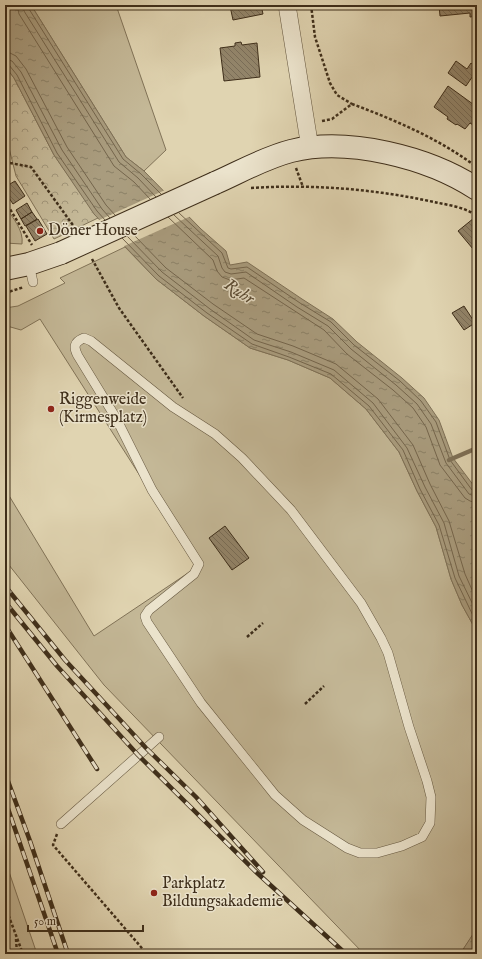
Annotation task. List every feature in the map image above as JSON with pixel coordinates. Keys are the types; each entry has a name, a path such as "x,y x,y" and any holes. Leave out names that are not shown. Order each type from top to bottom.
{"street":[{"path":"289,6 310,148"},
{"path":"5,269 41,265 268,158 290,151 322,146 380,151 403,156 439,168 456,176 477,189"}],"lane":[{"path":"84,338 91,341 173,407 215,434 242,458 291,510 361,604 388,653 409,727 427,781 431,797 430,823 422,837 402,846 376,853 360,853 347,848 303,820 274,795 201,703 147,622 145,616 149,610 194,574 199,564 152,490 116,418 74,348 75,344 81,339 84,338"},
{"path":"61,824 159,737"}],"path":[{"path":"311,5 315,37 330,83 337,95 352,104 386,116 415,129 461,155 477,167"},
{"path":"305,122 332,119 352,104"},
{"path":"5,162 31,167 71,220 78,234"},
{"path":"248,188 328,187 351,189 451,205 467,210 477,216"},
{"path":"5,201 41,265 24,287 5,293"},
{"path":"89,254 119,308 184,399"},
{"path":"247,637 263,623"},
{"path":"305,704 324,686"},
{"path":"61,824 53,844 147,954"},
{"path":"5,906 23,954"},
{"path":"16,935 17,954"}],"green space":[{"path":"31,5 116,5 166,150 144,171 126,157"},
{"path":"5,66 14,78 54,155 98,218 54,239 16,176 5,132"},
{"path":"5,206 19,229 22,244 5,243"},
{"path":"125,247 156,279 204,316 250,348 288,360 330,378 366,409 399,452 436,527 451,579 462,605 477,632 477,929 460,954 364,954 104,685 5,560 5,489 94,636 191,571 195,562 40,319 21,330 7,326 5,328 5,308 18,306 65,283 60,278"},
{"path":"5,860 37,954 5,954"}],"water":[{"name":"Ruhr","path":"5,5 31,5 126,157 144,171 201,229 226,251 230,265 247,262 333,319 357,342 402,378 424,398 439,420 453,458 477,490 477,632 462,605 451,579 436,527 399,452 366,409 330,378 288,360 250,348 204,316 156,279 94,214 54,155 14,78 5,66"},
{"path":"477,929 477,954 460,954 475,931"}],"pier":[{"path":"165,190 191,216 122,247 97,221"}],"building":[{"path":"261,5 263,14 233,20 230,6"},
{"path":"439,5 477,5 477,16 470,17 470,13 440,16"},
{"path":"241,42 242,45 257,43 260,77 224,81 220,48 235,46 235,43"},
{"path":"456,61 467,69 471,63 477,68 466,86 448,73"},
{"path":"448,86 477,107 476,127 470,123 465,129 457,124 456,125 434,107"},
{"path":"15,181 25,196 13,204 5,192 5,187"},
{"path":"27,203 32,212 21,219 16,210"},
{"path":"32,212 37,219 25,226 21,219"},
{"path":"474,218 477,222 477,246 473,249 458,231"},
{"path":"38,219 47,234 35,241 26,226"},
{"path":"464,306 475,323 464,330 452,313"},
{"path":"225,526 249,558 232,570 209,538"}],"waterway":[{"path":"449,460 477,448"}],"railway":[{"path":"5,586 65,660 146,748 196,797 263,872"},
{"path":"5,602 57,666 138,755 255,871 346,954"},
{"path":"5,625 97,769"},
{"path":"5,773 30,841 68,954"},
{"path":"5,800 58,954"}],"place":[{"name":"Döner House","path":"40,231"},
{"name":"Riggenweide (Kirmesplatz)","path":"51,409"},
{"name":"Parkplatz Bildungsakademie","path":"154,893"}]}
